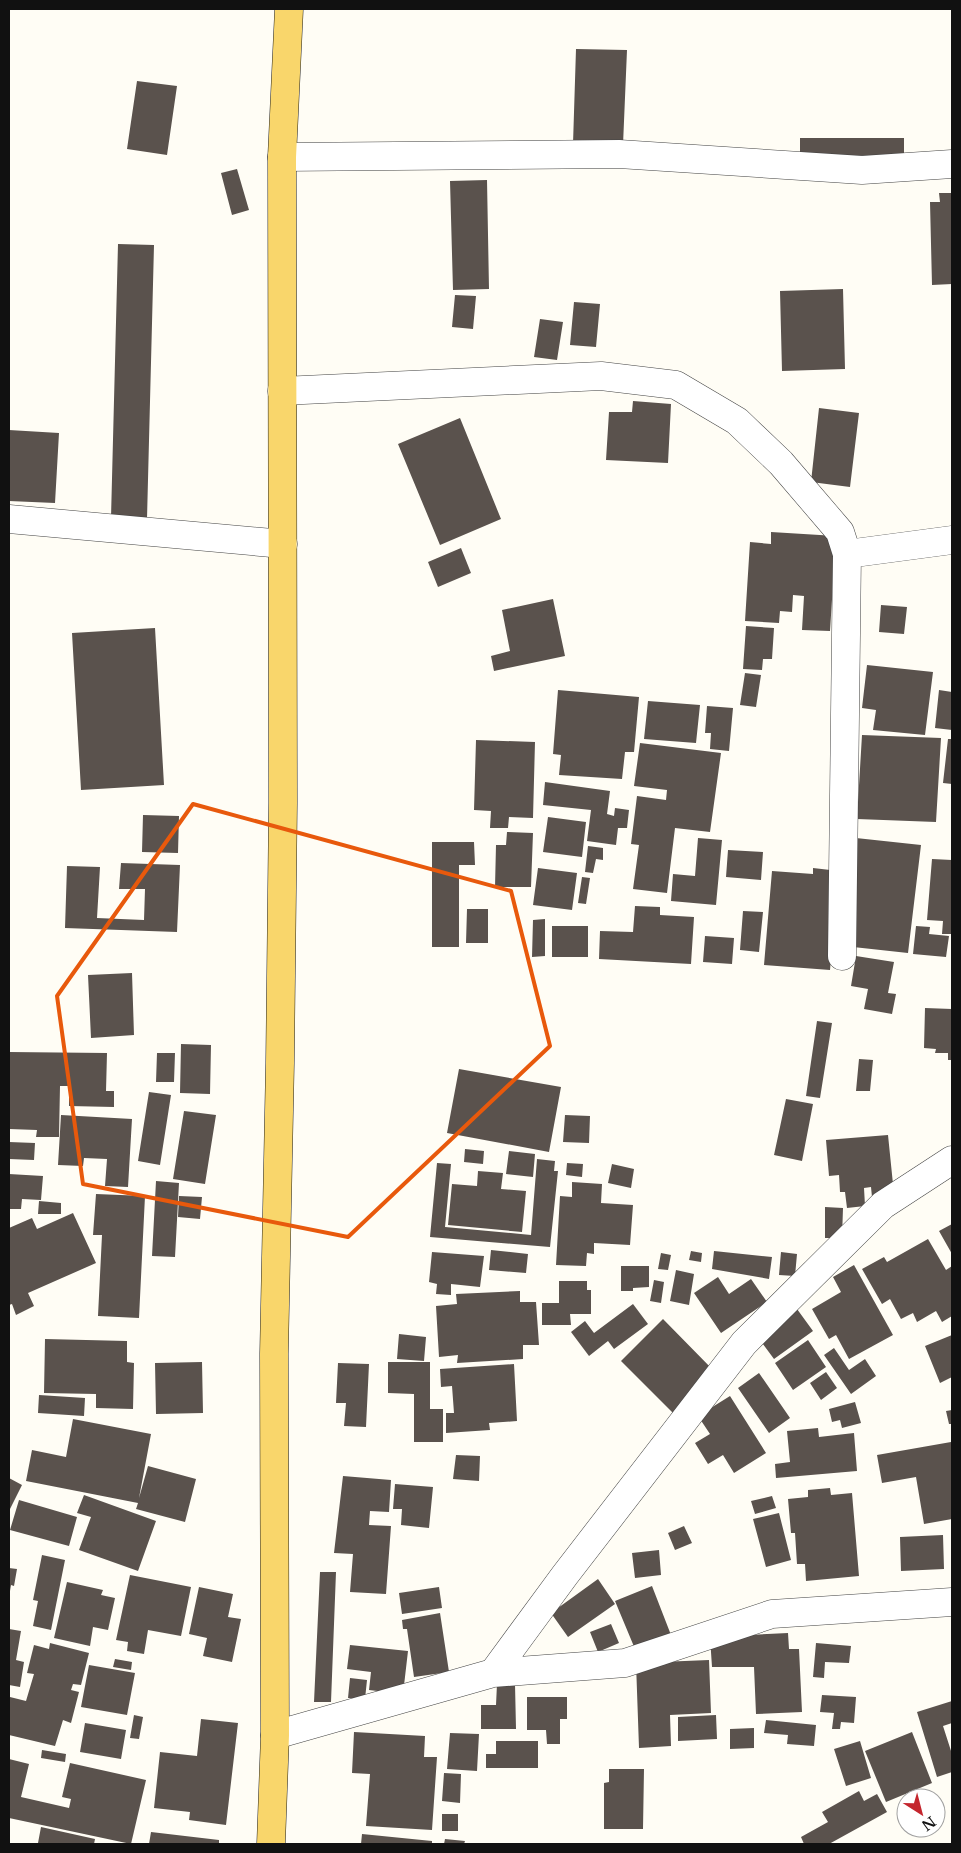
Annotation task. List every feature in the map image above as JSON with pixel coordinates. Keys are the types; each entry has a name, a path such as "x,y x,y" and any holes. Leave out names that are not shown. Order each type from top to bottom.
{"main road":[{"path":"271,1844 275,1735 274,1354 280,1063 283,544 282,158 289,9"}],"street":[{"path":"282,158 619,154 862,170 952,164"},
{"path":"282,391 601,376 676,385 736,422 780,463 840,532 847,554 842,956"},
{"path":"9,519 283,544"},
{"path":"847,554 952,540"},
{"path":"493,1673 565,1575 744,1343 884,1205 952,1160"},
{"path":"275,1735 493,1673 625,1663 772,1614 952,1602"}],"highlighted area":[{"path":"193,804 511,891 550,1046 348,1237 83,1184 57,996"}],"building":[{"path":"576,49 627,50 623,145 573,144"},
{"path":"137,81 177,86 167,155 127,149"},
{"path":"800,138 904,138 904,163 800,163"},
{"path":"237,169 249,210 232,215 221,173"},
{"path":"487,180 489,289 453,290 450,181"},
{"path":"939,193 952,193 952,284 932,285 930,202 940,202"},
{"path":"118,244 154,245 147,519 111,518"},
{"path":"843,289 845,369 782,371 780,291"},
{"path":"455,295 476,296 473,329 452,327"},
{"path":"574,302 600,304 596,347 570,345"},
{"path":"540,319 563,322 557,360 534,357"},
{"path":"633,401 671,404 668,463 606,460 609,412 632,412"},
{"path":"819,408 859,413 850,487 811,482"},
{"path":"460,418 501,519 440,545 398,444"},
{"path":"9,430 59,433 55,503 9,501"},
{"path":"771,532 836,536 830,631 802,630 804,596 793,595 792,612 780,611 779,623 745,621 750,542 771,544"},
{"path":"461,548 471,573 438,587 428,562"},
{"path":"553,599 565,656 494,671 491,656 510,651 502,610"},
{"path":"881,605 907,607 904,634 879,632"},
{"path":"746,626 774,628 772,659 763,659 762,670 743,669"},
{"path":"155,628 164,785 81,790 72,633"},
{"path":"867,665 933,672 925,735 873,730 876,710 862,708"},
{"path":"745,673 761,675 756,707 740,705"},
{"path":"558,690 639,697 634,752 625,752 622,779 559,775 561,755 553,754"},
{"path":"939,690 952,692 952,730 935,728"},
{"path":"648,701 700,705 696,743 644,739"},
{"path":"707,706 733,708 729,751 710,749 711,733 705,733"},
{"path":"862,735 941,738 936,822 857,819"},
{"path":"948,739 952,739 952,784 943,783"},
{"path":"476,740 535,742 533,818 509,817 508,828 490,828 491,811 474,810"},
{"path":"640,743 721,753 710,832 675,828 667,893 633,889 639,845 631,844 637,796 666,800 667,790 634,786"},
{"path":"545,782 610,791 607,814 614,816 615,808 629,810 627,828 618,828 616,845 587,841 591,810 543,805"},
{"path":"143,815 179,816 178,853 142,852"},
{"path":"548,817 586,822 582,857 543,852"},
{"path":"507,832 533,833 531,887 495,887 496,845 506,845"},
{"path":"698,838 722,840 716,905 671,901 673,874 695,876"},
{"path":"856,838 921,845 908,953 844,946"},
{"path":"432,842 474,842 475,865 459,865 459,947 432,947"},
{"path":"588,846 603,848 603,860 596,859 593,873 585,872"},
{"path":"728,850 763,852 761,880 726,877"},
{"path":"932,859 952,860 952,934 942,934 943,921 927,920"},
{"path":"121,863 180,865 177,932 65,928 67,866 100,867 97,918 144,920 145,889 119,889"},
{"path":"538,868 577,873 572,910 533,905"},
{"path":"813,868 839,871 830,970 764,965 772,871 813,874"},
{"path":"582,877 590,878 586,904 578,903"},
{"path":"635,906 660,907 660,915 694,917 691,964 599,959 600,931 633,932"},
{"path":"467,909 488,909 488,943 466,943"},
{"path":"743,911 763,912 759,952 740,950"},
{"path":"545,919 545,956 532,957 533,920"},
{"path":"552,926 588,926 588,957 552,957"},
{"path":"916,926 930,927 929,934 949,936 946,957 913,954"},
{"path":"705,936 734,938 732,964 703,962"},
{"path":"856,956 894,962 888,993 896,994 892,1014 864,1009 868,989 851,986"},
{"path":"132,973 134,1035 91,1038 88,975"},
{"path":"925,1008 952,1009 952,1060 948,1060 948,1053 935,1053 936,1049 924,1048"},
{"path":"817,1021 832,1023 820,1098 806,1096"},
{"path":"181,1044 211,1045 210,1094 180,1093"},
{"path":"9,1052 107,1053 106,1091 114,1091 114,1107 69,1106 69,1086 60,1086 59,1137 36,1137 37,1130 9,1129"},
{"path":"157,1053 175,1053 174,1082 156,1082"},
{"path":"859,1059 873,1060 870,1091 856,1091"},
{"path":"459,1069 561,1087 549,1152 447,1133"},
{"path":"149,1092 171,1095 160,1165 138,1161"},
{"path":"786,1099 813,1104 802,1161 774,1155"},
{"path":"184,1111 216,1115 205,1184 173,1179"},
{"path":"61,1115 132,1119 128,1187 105,1186 107,1159 84,1158 83,1166 58,1165"},
{"path":"565,1115 590,1116 589,1143 563,1142"},
{"path":"888,1135 894,1194 872,1197 871,1187 864,1188 865,1206 847,1208 845,1192 840,1192 839,1175 829,1176 826,1140"},
{"path":"9,1142 35,1143 34,1160 9,1159"},
{"path":"465,1149 484,1151 483,1164 464,1162"},
{"path":"509,1151 535,1154 533,1177 506,1174"},
{"path":"537,1159 555,1161 554,1171 558,1171 550,1247 430,1237 437,1163 451,1164 445,1227 531,1235"},
{"path":"567,1163 583,1164 582,1177 566,1175"},
{"path":"612,1164 634,1169 631,1188 608,1183"},
{"path":"478,1171 503,1173 501,1189 526,1191 522,1232 448,1225 452,1184 477,1186"},
{"path":"9,1174 43,1176 41,1200 22,1199 21,1209 9,1209"},
{"path":"156,1181 179,1183 175,1257 152,1256"},
{"path":"572,1182 602,1184 601,1203 633,1205 630,1245 594,1243 594,1254 587,1253 586,1266 556,1265 560,1196 572,1197"},
{"path":"96,1194 145,1196 139,1318 98,1316 102,1235 93,1235"},
{"path":"179,1196 202,1197 200,1219 178,1217"},
{"path":"39,1201 61,1203 61,1214 38,1214"},
{"path":"825,1207 843,1208 842,1238 825,1238"},
{"path":"73,1213 96,1263 28,1293 34,1306 16,1315 12,1304 9,1305 9,1228 32,1218 37,1229"},
{"path":"952,1224 952,1254 939,1231"},
{"path":"928,1239 946,1270 952,1266 952,1316 942,1322 936,1311 917,1322 913,1313 901,1319 890,1299 882,1304 862,1269 884,1257 887,1262"},
{"path":"491,1250 528,1254 526,1273 489,1270"},
{"path":"691,1251 702,1253 701,1262 689,1260"},
{"path":"714,1251 772,1257 769,1279 712,1269"},
{"path":"432,1252 484,1256 480,1287 451,1284 451,1295 436,1294 437,1284 429,1282"},
{"path":"781,1252 797,1254 795,1276 779,1275"},
{"path":"661,1253 671,1255 668,1270 658,1269"},
{"path":"854,1265 893,1335 849,1359 836,1335 829,1339 812,1309 841,1292 833,1277"},
{"path":"621,1266 649,1266 649,1287 633,1288 633,1291 621,1291"},
{"path":"676,1270 694,1274 689,1305 670,1301"},
{"path":"718,1277 729,1294 751,1279 767,1302 721,1333 694,1293"},
{"path":"654,1280 664,1282 661,1303 650,1301"},
{"path":"559,1281 587,1281 587,1290 591,1290 591,1314 570,1314 571,1325 542,1325 542,1303 559,1303"},
{"path":"520,1291 520,1302 536,1302 539,1345 523,1345 523,1359 457,1363 458,1355 439,1357 436,1306 457,1304 456,1294"},
{"path":"633,1304 648,1324 614,1349 608,1341 589,1356 571,1332 585,1321 594,1333"},
{"path":"797,1309 813,1331 774,1359 757,1336"},
{"path":"663,1319 715,1372 673,1413 621,1361"},
{"path":"399,1334 426,1337 424,1361 397,1359"},
{"path":"952,1335 952,1377 940,1383 925,1346"},
{"path":"45,1339 127,1341 127,1362 134,1363 133,1409 96,1408 96,1394 44,1393"},
{"path":"808,1340 826,1367 793,1390 775,1363"},
{"path":"834,1348 849,1370 865,1359 876,1376 851,1394 824,1355"},
{"path":"202,1362 203,1413 156,1414 155,1363"},
{"path":"388,1362 430,1362 430,1409 443,1409 443,1442 414,1442 414,1394 388,1393"},
{"path":"338,1363 369,1364 366,1427 344,1426 346,1403 336,1403"},
{"path":"514,1364 517,1421 489,1423 490,1430 446,1433 446,1413 454,1413 452,1386 441,1387 440,1369"},
{"path":"826,1372 837,1388 821,1400 810,1383"},
{"path":"759,1373 790,1418 769,1433 738,1388"},
{"path":"39,1395 85,1398 84,1416 38,1413"},
{"path":"730,1396 766,1453 734,1473 723,1455 708,1464 695,1443 710,1434 698,1416"},
{"path":"855,1402 861,1423 842,1428 840,1420 832,1422 829,1409"},
{"path":"952,1410 952,1424 949,1424 946,1411"},
{"path":"73,1419 151,1434 139,1498 148,1466 196,1479 185,1522 136,1509 138,1503 26,1481 32,1450 66,1457"},
{"path":"818,1428 819,1437 854,1433 857,1471 776,1478 775,1464 790,1462 787,1431"},
{"path":"951,1442 952,1519 924,1524 916,1477 882,1483 877,1455"},
{"path":"456,1455 480,1456 479,1481 453,1479"},
{"path":"343,1476 391,1480 389,1512 370,1511 369,1525 391,1526 386,1594 350,1592 353,1554 334,1553"},
{"path":"9,1478 22,1485 9,1511"},
{"path":"395,1484 433,1487 429,1528 401,1525 402,1509 393,1509"},
{"path":"830,1488 831,1495 852,1493 859,1576 806,1581 805,1564 797,1564 795,1533 791,1533 788,1499 808,1497 808,1490"},
{"path":"84,1495 156,1521 138,1571 79,1550 91,1517 77,1513"},
{"path":"772,1496 776,1508 755,1514 751,1501"},
{"path":"19,1500 77,1517 69,1546 10,1530"},
{"path":"779,1513 791,1560 766,1567 753,1519"},
{"path":"684,1526 692,1543 675,1550 668,1533"},
{"path":"943,1535 944,1569 901,1571 900,1537"},
{"path":"659,1550 661,1575 635,1578 632,1553"},
{"path":"42,1555 65,1560 51,1630 33,1626 38,1601 33,1600"},
{"path":"9,1568 17,1569 14,1586 11,1585 10,1591"},
{"path":"320,1572 336,1572 331,1702 314,1702"},
{"path":"130,1575 191,1587 181,1636 148,1630 144,1654 127,1651 128,1642 116,1640"},
{"path":"598,1579 615,1604 568,1637 551,1613"},
{"path":"67,1582 103,1590 101,1595 115,1598 108,1630 93,1627 90,1646 54,1638"},
{"path":"652,1586 671,1635 635,1649 615,1601"},
{"path":"199,1587 233,1594 228,1617 241,1619 232,1662 203,1656 207,1638 189,1634"},
{"path":"439,1587 442,1608 402,1614 399,1593"},
{"path":"440,1613 449,1672 414,1677 407,1629 403,1629 402,1620"},
{"path":"611,1624 619,1643 598,1652 590,1632"},
{"path":"9,1629 21,1631 16,1660 24,1662 20,1687 9,1685"},
{"path":"788,1633 789,1649 799,1649 802,1712 756,1714 754,1667 712,1667 710,1637"},
{"path":"50,1643 89,1653 81,1685 73,1684 71,1690 79,1692 71,1723 63,1720 55,1746 9,1735 10,1697 26,1701 34,1674 27,1673 34,1645 49,1649"},
{"path":"816,1643 851,1646 849,1663 825,1662 824,1678 813,1677"},
{"path":"350,1645 408,1651 403,1694 369,1690 371,1672 347,1669"},
{"path":"115,1659 132,1662 131,1670 113,1667"},
{"path":"709,1660 711,1713 670,1715 671,1746 639,1748 636,1663"},
{"path":"89,1665 135,1673 127,1715 81,1707"},
{"path":"350,1678 367,1680 365,1699 348,1698"},
{"path":"497,1684 515,1684 516,1729 481,1729 481,1705 496,1705"},
{"path":"822,1695 856,1697 854,1723 841,1722 840,1729 832,1729 834,1713 820,1712"},
{"path":"527,1697 567,1697 567,1719 560,1719 560,1744 547,1744 546,1730 527,1730"},
{"path":"952,1701 952,1723 943,1726 952,1754 952,1772 937,1777 917,1712"},
{"path":"134,1715 143,1717 139,1739 130,1738"},
{"path":"716,1715 717,1739 678,1741 678,1717"},
{"path":"201,1719 238,1723 226,1825 189,1820 190,1812 154,1808 160,1752 197,1756"},
{"path":"766,1720 816,1725 814,1746 787,1744 788,1735 764,1733"},
{"path":"85,1723 126,1730 121,1759 80,1752"},
{"path":"754,1728 754,1748 730,1749 730,1729"},
{"path":"354,1732 425,1736 424,1757 437,1757 432,1830 366,1826 370,1774 352,1773"},
{"path":"912,1732 932,1783 920,1788 896,1788 896,1798 886,1802 865,1751"},
{"path":"450,1733 479,1734 477,1771 447,1769"},
{"path":"496,1741 538,1741 538,1768 486,1768 486,1754 496,1754"},
{"path":"860,1741 871,1778 846,1786 834,1749"},
{"path":"42,1750 66,1754 65,1762 41,1758"},
{"path":"9,1759 29,1764 21,1797 69,1808 71,1799 62,1797 70,1763 146,1780 131,1844 9,1818"},
{"path":"609,1769 644,1769 643,1829 604,1829 604,1783 609,1782"},
{"path":"444,1773 461,1774 460,1803 442,1801"},
{"path":"859,1791 864,1801 877,1794 887,1812 829,1844 804,1844 801,1837 828,1822 822,1812"},
{"path":"442,1814 458,1814 458,1831 442,1831"},
{"path":"41,1827 95,1839 94,1844 38,1843"},
{"path":"151,1832 219,1840 219,1844 149,1844"},
{"path":"362,1834 432,1841 432,1844 361,1844"},
{"path":"445,1839 465,1841 464,1844 444,1844"}]}
